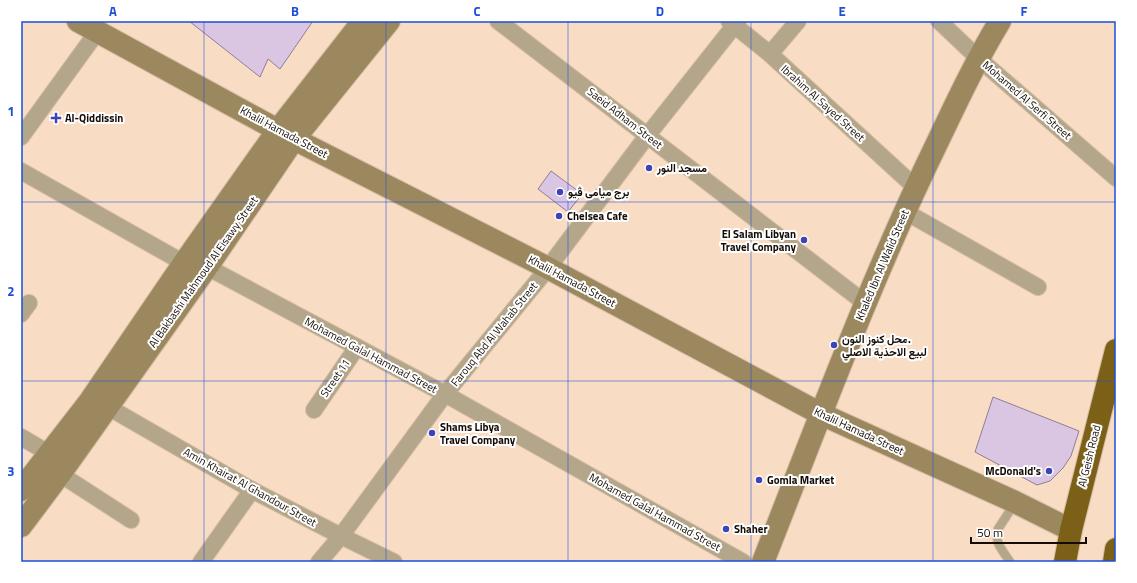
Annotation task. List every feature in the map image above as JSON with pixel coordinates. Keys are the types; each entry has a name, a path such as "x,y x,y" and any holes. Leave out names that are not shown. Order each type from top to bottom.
{"highway":[{"name":"Al Geish Road","path":"1065,562 1071,530 1116,350"},
{"path":"1114,562 1116,549"}],"street":[{"name":"Khalil Hamada Street","path":"78,21 286,134 548,268 821,414 1015,502 1071,530"},
{"name":"Al Bakbashi Mahmoud Al Eisawy Street","path":"21,526 108,408 207,267 286,134 363,21"},
{"name":"Al Bakbashi Mahmoud Al Eisawy Street","path":"21,490 90,401 184,263 286,134 389,21"},
{"name":"Saeid Adham Street","path":"498,21 865,303"},
{"path":"770,54 798,21"},
{"name":"Mohamed Al Serfi Street","path":"939,21 978,58 1116,178"},
{"name":"Khaled Ibn Al Walid Street","path":"763,562 865,303 904,211 978,58 1000,21"},
{"name":"Farouq Abd Al Wahab Street","path":"319,562 341,536 445,394 548,268 734,22"},
{"name":"Ibrahim Al Sayed Street","path":"734,22 915,187"},
{"path":"21,137 96,32"},
{"path":"21,171 184,263"},
{"path":"904,211 1038,287"},
{"name":"Mohamed Galal Hammad Street","path":"207,267 445,394 743,562"},
{"name":"Street 11","path":"314,410 357,347"},
{"name":"Amin Khairat Al Ghandour Street","path":"108,408 252,490 394,562"},
{"path":"21,437 50,454"},
{"path":"60,474 131,520"},
{"path":"201,562 252,490"}],"lane":[{"path":"1010,562 998,544 997,534 998,529 1015,502"}],"building":[{"path":"189,21 313,21 280,69 268,59 260,77"},
{"name":"برج ميامى ڤيو","path":"551,171 582,194 568,212 538,189"},
{"path":"993,397 1079,431 1071,456 1063,468 1050,481 1037,485 975,452"}],"place":[{"name":"Al-Qiddissin","path":"56,118"},
{"name":"مسجد النور","path":"649,168"},
{"name":"برج ميامى ڤيو","path":"560,192"},
{"name":"Chelsea Cafe","path":"559,216"},
{"name":"El Salam Libyan Travel Company","path":"804,240"},
{"name":"محل كنوز النون. لبيع الاحذية الاصلي","path":"834,345"},
{"name":"Shams Libya Travel Company","path":"432,433"},
{"name":"McDonald's","path":"1049,471"},
{"name":"Gomla Market","path":"759,480"},
{"name":"Shaher","path":"726,529"}]}
